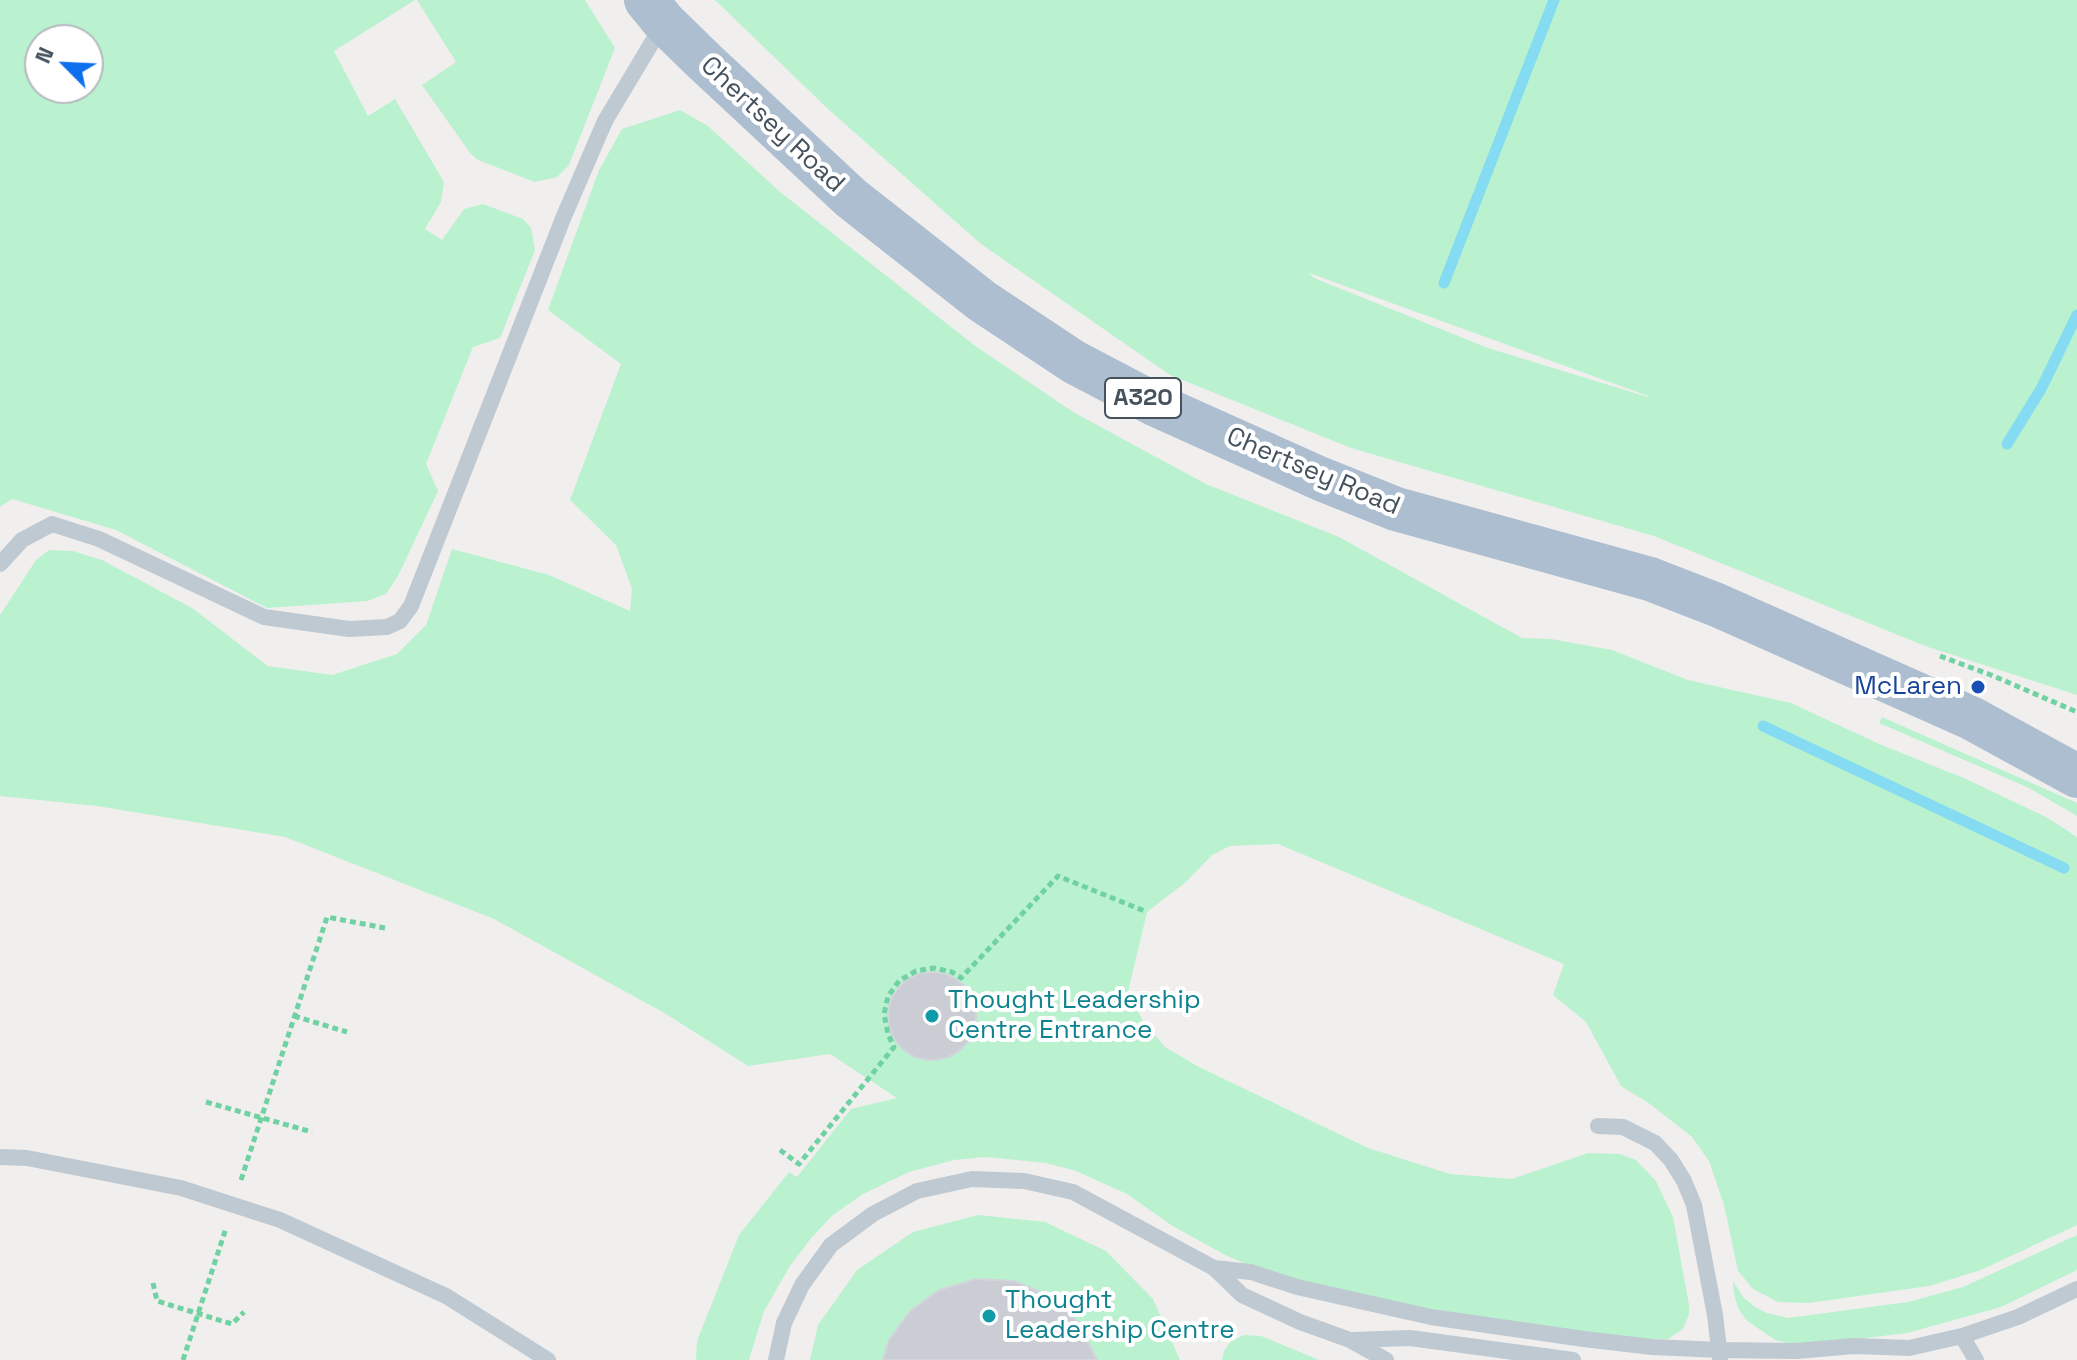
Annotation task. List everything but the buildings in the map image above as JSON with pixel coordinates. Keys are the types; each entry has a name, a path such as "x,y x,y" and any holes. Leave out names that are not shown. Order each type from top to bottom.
{"main road":[{"name":"Chertsey Road","path":"655,11 851,198 982,301 1074,362 1156,405 1396,509 1650,579 1717,605 1971,718 2077,776"}],"lane":[{"path":"0,564 22,540 52,524 99,539 264,617 349,629 387,627 400,621 411,606 564,216 655,11"},
{"path":"1598,1126 1623,1127 1655,1143 1671,1160 1684,1181 1694,1205 1720,1355"},
{"path":"0,1157 27,1158 150,1182 280,1220 446,1296 548,1360"},
{"path":"776,1360 784,1323 802,1285 831,1245 873,1214 917,1191 972,1179 1024,1181 1073,1192 1214,1268 1242,1295 1300,1322 1350,1340 1386,1360"},
{"path":"1214,1268 1251,1272 1297,1287 1431,1317 1720,1355 1854,1346 1909,1348 1962,1336 2018,1317 2077,1289"},
{"path":"1962,1336 1976,1360"},
{"path":"1350,1340 1410,1338 1573,1360"},
{"path":"1887,1360 1909,1348"}],"path":[{"path":"780,1150 799,1164 894,1047 884,1014 888,996 899,981 916,971 934,968 952,972 961,978 1058,876 1147,912"},
{"path":"183,1360 327,917 385,928"},
{"path":"294,1016 347,1032"},
{"path":"206,1102 312,1132"},
{"path":"153,1283 157,1301 232,1324 244,1312"}],"green space":[{"path":"0,0 415,0 334,51 368,116 395,99 444,182 441,202 425,229 442,240 464,209 483,204 523,219 531,228 535,250 500,338 473,347 426,464 438,491 398,576 386,594 367,601 267,608 116,530 12,499 0,507"},
{"path":"417,0 585,0 615,48 569,165 557,177 535,182 478,160 470,153 422,85 456,62"},
{"path":"715,0 2077,0 2077,695 1925,646 1654,536 1351,448 1170,375 981,244 828,109","holes":["1309,273 1648,396 1488,348 1314,278"]},
{"path":"680,110 708,126 779,191 974,345 1073,412 1206,484 1339,537 1522,638 1551,639 1612,650 1688,680 1791,703 1877,743 1966,779 2048,818 2077,837 2077,1225 1981,1270 1929,1286 1809,1303 1778,1302 1753,1289 1738,1271 1724,1205 1709,1161 1692,1137 1621,1086 1586,1022 1553,995 1564,964 1278,844 1230,846 1212,855 1186,882 1147,912 1128,992 1143,1021 1165,1047 1199,1067 1368,1148 1450,1174 1512,1179 1588,1153 1620,1154 1636,1160 1656,1181 1673,1217 1689,1305 1683,1329 1668,1339 1640,1339 1362,1298 1260,1270 1225,1255 1171,1225 1127,1194 1076,1171 1046,1163 986,1157 954,1160 909,1172 863,1194 833,1215 790,1266 764,1311 749,1360 696,1360 697,1341 739,1235 789,1172 797,1177 851,1109 897,1098 830,1054 748,1066 666,1014 494,919 285,837 97,806 0,796 0,615 36,560 49,550 73,551 102,560 192,608 268,666 332,675 397,654 426,625 452,549 549,575 630,611 632,589 616,545 570,500 621,364 548,310 599,170 622,129"},
{"path":"1882,717 2077,803 2077,816 2029,788 1879,723"},
{"path":"978,1215 1045,1222 1106,1251 1153,1299 1180,1360 810,1360 818,1325 857,1270 913,1232"},
{"path":"2077,1235 2077,1270 2001,1307 1907,1333 1801,1346 1775,1340 1746,1320 1738,1308 1734,1293 1733,1281 1743,1297 1755,1307 1788,1318 1908,1302 1963,1287"},
{"path":"1244,1335 1261,1336 1319,1360 1222,1360 1231,1341"}],"waterway":[{"path":"1444,283 1554,0"},
{"path":"2007,444 2041,389 2077,315"},
{"path":"1763,726 2064,868"}],"place":[{"name":"McLaren","path":"1978,687"},
{"name":"Thought Leadership Centre Entrance","path":"932,1016"},
{"name":"Thought Leadership Centre","path":"989,1316"}]}
